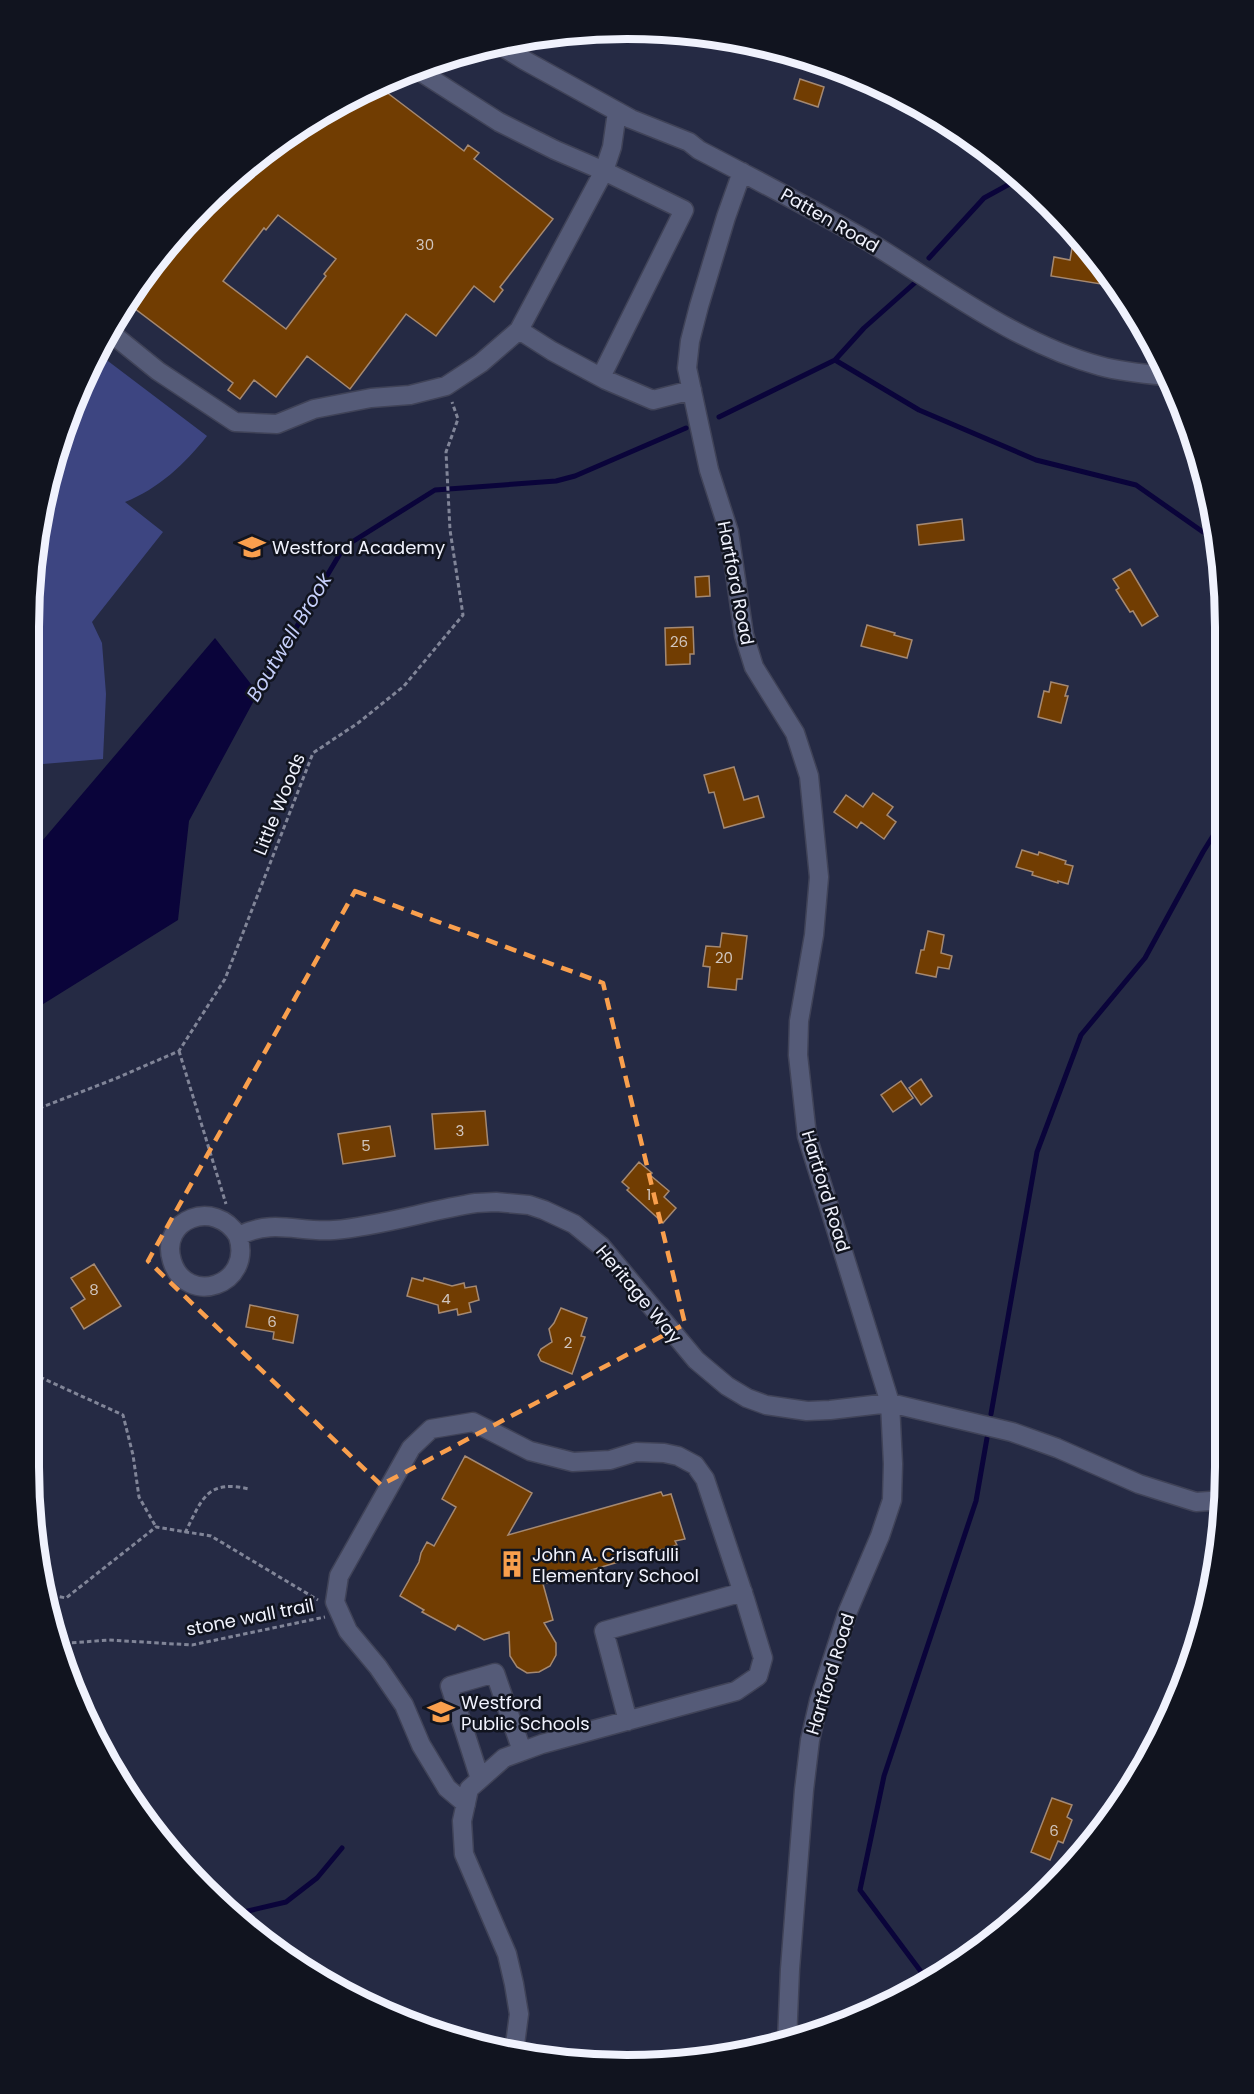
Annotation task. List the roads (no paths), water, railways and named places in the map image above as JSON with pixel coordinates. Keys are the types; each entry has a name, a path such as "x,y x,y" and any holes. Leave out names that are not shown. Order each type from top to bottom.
{"street":[{"name":"Patten Road","path":"509,51 617,112 689,142 699,150 825,216 943,289 1041,344 1098,366 1158,375"},
{"path":"425,75 499,122 684,210 601,377"},
{"path":"116,337 158,371 235,422 277,424 315,409 371,398 410,395 447,386 481,363 519,330 604,171 612,147 617,112"},
{"name":"Hartford Road","path":"742,172 710,268 690,341 687,368 709,470 729,532 744,635 750,656 754,668 795,733 809,776 819,877 814,935 799,1021 798,1054 807,1136 890,1403 893,1464 892,1500 880,1536 848,1611 819,1701 810,1740 790,1969 787,2033"},
{"path":"519,330 552,351 601,377 653,399 692,390"},
{"name":"Heritage Way","path":"236,1233 264,1227 334,1230 476,1203 529,1205 574,1224 601,1246 696,1360 727,1386 747,1398 766,1405 807,1411 890,1403 1012,1432 1058,1448 1139,1484 1196,1502 1214,1501"},
{"path":"466,1804 447,1788 421,1745 404,1705 378,1667 348,1631 335,1602 339,1576 411,1448 431,1430 473,1422 530,1451 573,1462 610,1460 636,1452 678,1456 694,1465 705,1479 763,1658 758,1677 736,1690 522,1751 504,1758 469,1789 466,1804 462,1821 464,1854 507,1954 519,2014 515,2044"},
{"path":"628,1721 604,1631 743,1592"},
{"path":"480,1779 450,1686 495,1673 522,1751"}],"waterway":[{"name":"Boutwell Brook","path":"929,258 984,198 1012,183"},
{"name":"Boutwell Brook","path":"719,417 835,360 864,328 918,280"},
{"path":"835,360 919,410 1036,460 1136,485 1207,533"},
{"name":"Boutwell Brook","path":"255,697 344,547 435,490 556,481 575,476 686,428"},
{"path":"991,1414 1037,1152 1081,1035 1145,958 1215,833"},
{"path":"923,1975 860,1890 884,1776 976,1501 987,1438"},
{"path":"243,1912 286,1902 317,1878 342,1848"}],"place":[{"name":"Westford Academy","path":"252,547"},
{"name":"John A. Crisafulli Elementary School","path":"512,1564"},
{"name":"Westford Public Schools","path":"441,1712"}]}
